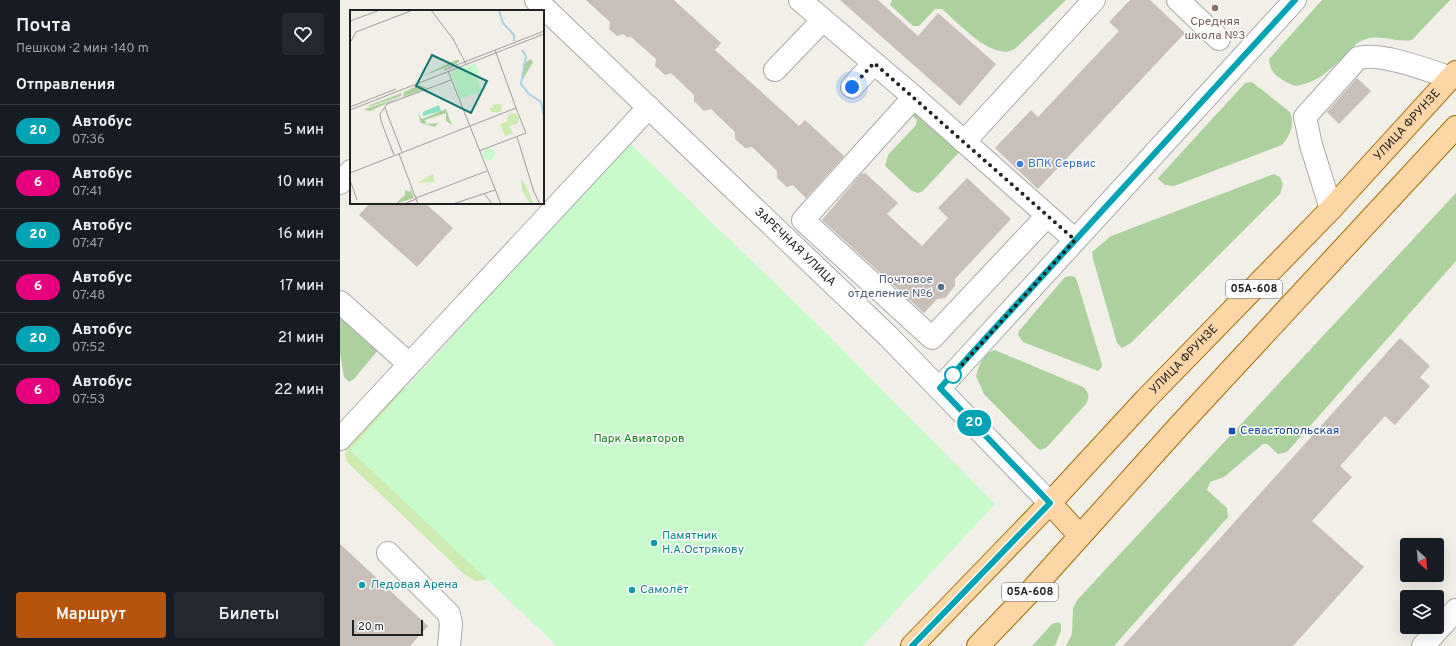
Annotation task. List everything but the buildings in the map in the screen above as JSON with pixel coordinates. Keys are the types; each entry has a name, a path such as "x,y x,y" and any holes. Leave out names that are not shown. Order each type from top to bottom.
{"main road":[{"name":"УЛИЦА ФРУНЗЕ","path":"912,646 1050,503 1146,399 1331,209 1454,75"},
{"name":"05А-608","path":"978,646 1028,594 1178,427 1456,127"},
{"name":"ЗАРЕЧНАЯ УЛИЦА","path":"1050,503 1080,536"}],"street":[{"name":"ЗАРЕЧНАЯ УЛИЦА","path":"536,0 650,107 940,388 1050,503"},
{"path":"800,0 914,97 1075,240"},
{"path":"964,142 1094,0"},
{"path":"1178,0 1219,40"},
{"path":"940,388 1293,1"},
{"path":"775,70 823,20"},
{"path":"1331,209 1304,117 1358,58 1368,55 1454,75"},
{"path":"852,87 874,63"},
{"path":"914,97 803,220 932,338 1048,216"},
{"path":"340,439 650,107"},
{"path":"340,183 350,172"},
{"path":"340,302 409,364"},
{"path":"388,553 449,614 452,624 449,646"},
{"path":"1423,646 1456,610"}],"green space":[{"path":"892,0 1066,0 1013,50 1002,51 993,49 983,44 942,9 935,9 919,26 913,26 890,5"},
{"path":"1322,0 1450,0 1412,40 1406,41 1373,37 1367,38 1357,43 1348,53 1318,78 1311,82 1295,86 1281,79 1274,73 1269,59"},
{"path":"1252,82 1290,112 1292,126 1282,145 1174,186 1165,185 1158,179 1245,83"},
{"path":"914,104 962,149 923,191 918,193 912,191 885,166 888,155 916,125 917,120 909,113"},
{"name":"Парк Авиаторов","path":"629,142 819,326 995,504 863,646 557,646 350,450"},
{"path":"1274,174 1280,177 1283,184 1280,194 1131,343 1122,348 1117,343 1092,252 1111,236"},
{"path":"1456,193 1456,261 1287,452 1278,454 1267,444 1263,444 1224,477 1210,482 1207,490 1227,508 1228,517 1114,646 1066,646 1072,634 1073,608 1078,599"},
{"path":"1065,277 1075,277 1077,281 1101,361 1102,367 1098,371 1023,342 1018,335 1019,331"},
{"path":"340,309 379,349 354,379 349,382 344,377 340,354"},
{"path":"995,350 1083,387 1088,393 1086,404 1046,448 1040,450 1036,447 984,394 976,376 980,364 987,354"},
{"path":"413,387 491,574 485,580 475,581 465,575 347,462 345,455 346,448 401,389"},
{"path":"1058,622 1061,624 1061,631 1055,646 1032,646 1052,624"}],"bus line":[{"name":"20","path":"912,646 1050,503 940,388 1295,0"}],"place":[{"name":"Средняя школа №3","path":"1215,8"},
{"name":"ВПК Сервис","path":"1020,164"},
{"name":"Почтовое отделение №6","path":"941,287"},
{"name":"Севастопольская","path":"1232,431"},
{"name":"Памятник Н.А.Острякову","path":"654,543"},
{"name":"Ледовая Арена","path":"362,585"},
{"name":"Самолёт","path":"632,590"}],"route":[{"path":"852,87 874,63 1075,240 950,378 953,375"}]}
